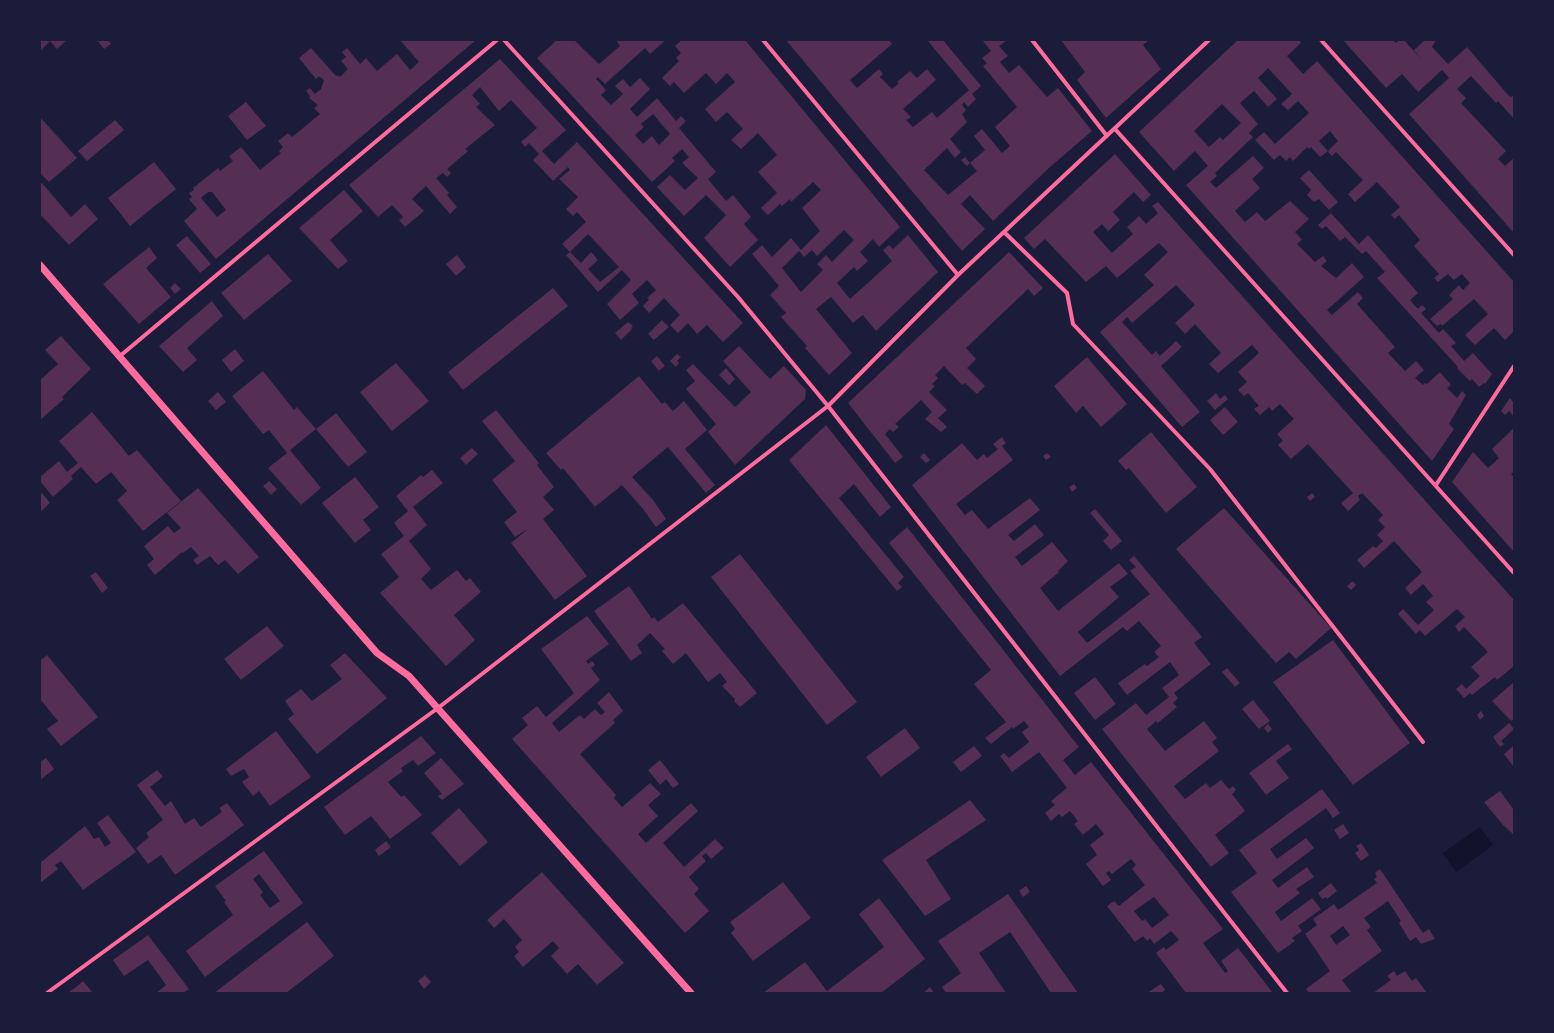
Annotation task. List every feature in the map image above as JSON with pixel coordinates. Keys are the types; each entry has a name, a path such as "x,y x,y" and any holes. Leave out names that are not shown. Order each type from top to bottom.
{"street":[{"path":"120,356 497,40"},
{"path":"504,40 738,297 828,406 1287,993"},
{"path":"764,40 958,275"},
{"path":"1032,40 1107,136"},
{"path":"47,993 438,708 828,406 958,275 1209,40"},
{"path":"1321,40 1514,255"},
{"path":"1115,129 1514,573"},
{"path":"1004,232 1067,293 1074,324 1210,469 1423,742"},
{"path":"40,265 377,653 409,676 691,993"},
{"path":"1436,486 1514,366"}],"shaded area":[{"path":"1480,827 1493,845 1456,872 1443,853"}],"building":[{"path":"40,40 67,40 57,49 50,41 40,51"},
{"path":"97,40 108,40 111,44 104,49"},
{"path":"400,40 476,40 216,259 184,221 197,209 189,199 192,197 189,193 218,168 220,171 233,161 229,156 241,147 260,170 281,153 279,151 283,147 278,141 288,133 292,137 320,114 314,108 318,105 309,98 310,96 306,91 310,88 315,94 321,89 324,80 319,76 316,79 299,58 311,48 336,76 337,75 340,77 348,69 341,61 346,57 342,52 347,48 360,64 366,58 377,71 397,54 410,70 419,62","holes":["208,192 212,192 226,210 217,217 201,198"]},
{"path":"557,40 574,40 599,64 620,46 617,42 619,40 666,40 650,54 645,48 605,84 598,77 596,79 606,90 601,95 611,105 623,94 615,86 623,79 630,87 640,78 650,89 630,109 637,117 657,98 676,121 681,116 686,121 679,128 716,172 708,179 726,201 733,195 751,217 744,224 758,240 730,267 704,238 726,215 706,195 684,216 657,187 670,175 685,190 698,178 682,163 689,157 682,149 672,158 675,161 652,182 537,58","holes":["653,114 670,134 659,145 652,136 643,144 635,135 644,127 641,124"]},
{"path":"682,40 745,40 900,227 879,247 873,239 860,252 868,261 857,271 854,267 837,283 850,299 892,261 883,250 889,245 893,249 908,235 938,272 876,331 863,315 853,323 831,297 816,309 852,353 829,375 805,348 807,346 781,317 786,313 770,295 779,286 752,254 762,245 772,257 791,238 801,250 820,231 802,208 821,190 813,182 791,202 790,199 782,206 780,204 768,215 761,208 777,193 758,172 777,155 758,133 741,149 731,140 743,129 727,112 716,122 705,109 735,82 727,73 716,84 706,73 684,93 674,82 670,86 662,78 679,61 676,58 681,53 675,46","holes":["844,230 854,240 832,262 826,255 817,264 823,270 801,292 782,268 799,251 804,257 812,250 817,256"]},
{"path":"786,40 889,40 892,44 850,80 857,88 879,69 883,74 880,77 892,89 899,83 897,82 910,71 917,78 927,69 936,80 903,109 911,117 906,120 913,127 932,112 937,118 969,90 927,40 943,40 981,86 972,94 976,99 968,107 964,102 962,105 966,110 962,114 967,122 950,139 961,152 955,158 947,148 924,170 948,195 977,171 970,163 985,150 974,136 982,129 1002,153 1010,146 995,127 1017,107 983,66 987,63 982,58 991,51 982,40 1007,40 999,46 1008,56 1000,62 1009,73 1019,65 1047,97 1058,88 1092,131 1050,167 993,221 970,195 961,204 985,229 962,251"},
{"path":"1061,40 1149,40 1143,45 1161,69 1106,118 1077,80 1085,72"},
{"path":"1238,40 1299,40 1301,43 1287,56 1303,74 1317,61 1514,282 1514,331 1505,340 1494,328 1475,345 1465,335 1488,314 1474,299 1442,326 1441,324 1437,326 1430,319 1453,299 1449,295 1459,285 1463,290 1470,283 1462,274 1454,280 1448,274 1438,282 1434,278 1439,274 1414,246 1420,240 1399,215 1395,219 1391,215 1400,207 1377,182 1355,202 1348,194 1363,180 1336,152 1332,156 1328,151 1320,157 1311,147 1309,149 1307,147 1293,161 1290,157 1286,161 1280,155 1274,160 1255,140 1264,132 1275,144 1309,113 1298,101 1288,110 1281,104 1292,94 1268,68 1258,78 1277,99 1268,107 1254,91 1240,103 1258,124 1249,133 1253,137 1215,173 1217,176 1210,182 1216,188 1253,156 1264,168 1252,179 1260,188 1235,211 1245,222 1257,212 1265,221 1290,201 1309,219 1295,232 1302,240 1297,244 1315,262 1323,256 1327,261 1321,266 1336,278 1352,263 1364,277 1327,310 1332,315 1358,292 1363,298 1357,304 1395,347 1388,353 1405,371 1416,361 1424,370 1415,378 1423,385 1425,383 1427,384 1440,372 1451,385 1447,388 1457,398 1462,391 1466,395 1449,424 1454,429 1432,461 1186,185 1208,166 1195,151 1174,171 1139,132","holes":["1222,104 1241,123 1223,140 1220,137 1209,147 1194,131","1330,131 1338,141 1328,151 1319,141"]},
{"path":"1343,40 1393,40 1396,43 1400,40 1404,40 1422,60 1414,50 1425,40 1436,40 1432,47 1448,64 1467,47 1508,95 1511,97 1514,95 1514,119 1498,101 1496,103 1471,76 1457,89 1466,98 1461,103 1506,151 1498,159 1505,166 1514,158 1514,233 1409,114 1449,78 1442,70 1418,92 1402,74 1386,88"},
{"path":"500,59 566,130 542,151 554,164 577,142 743,323 723,342 707,325 697,334 688,323 678,333 670,325 680,315 664,298 649,313 643,306 649,299 647,298 656,290 647,280 632,294 639,303 620,320 607,304 631,280 622,270 598,292 566,255 570,252 562,244 586,222 577,212 573,216 566,209 578,197 559,179 570,170 568,167 553,181 533,160 539,154 529,143 525,147 521,142 537,128 511,100 499,111 480,87 472,95 480,104 476,107 495,125 465,149 468,151 447,169 451,173 447,177 443,173 436,178 449,193 447,195 457,207 450,214 426,186 412,199 424,211 405,227 399,220 403,217 392,205 378,217 349,185","holes":["588,234 619,267 600,282 588,269 598,260 591,252 581,263 570,252"]},
{"path":"246,102 266,126 247,140 228,116"},
{"path":"40,117 77,158 49,182 40,173"},
{"path":"115,120 124,130 87,161 78,151"},
{"path":"1115,154 1151,195 1143,202 1134,192 1113,212 1120,220 1108,231 1102,224 1093,232 1112,253 1133,234 1127,227 1139,216 1146,224 1158,213 1152,206 1158,202 1514,600 1514,666 1497,680 1495,677 1472,695 1470,693 1464,698 1456,689 1462,684 1466,689 1480,676 1471,667 1488,652 1464,627 1459,632 1455,626 1465,617 1457,609 1425,636 1420,630 1416,634 1398,614 1403,609 1418,625 1434,610 1426,602 1433,596 1423,584 1411,595 1405,588 1422,572 1394,541 1364,568 1357,560 1373,546 1376,548 1383,541 1377,535 1385,527 1378,520 1383,515 1362,493 1358,496 1360,500 1348,511 1341,503 1353,493 1308,444 1291,459 1278,445 1283,441 1277,434 1294,419 1280,404 1272,411 1269,407 1260,415 1254,409 1259,406 1248,393 1244,396 1238,390 1247,382 1238,372 1259,353 1252,345 1218,373 1209,364 1221,353 1195,324 1185,334 1175,323 1195,305 1176,285 1132,323 1127,317 1122,322 1152,355 1156,351 1160,356 1176,341 1182,347 1161,366 1200,412 1182,427 1100,332 1154,285 1144,275 1168,252 1159,243 1117,278 1106,266 1086,282 1045,239 1034,249 1024,238"},
{"path":"965,157 970,163 967,166 961,160"},
{"path":"154,162 176,189 130,226 108,198"},
{"path":"1309,170 1338,202 1329,210 1319,199 1314,202 1307,195 1311,190 1300,178"},
{"path":"42,183 71,217 85,204 98,219 69,245 40,214 40,184"},
{"path":"344,190 363,211 330,240 348,261 338,269 299,228"},
{"path":"1331,213 1359,244 1368,235 1418,293 1410,300 1418,309 1422,305 1426,309 1421,313 1439,333 1443,329 1456,343 1451,346 1464,361 1473,353 1492,374 1485,384 1484,383 1479,387 1472,379 1470,381 1457,368 1458,367 1377,278 1385,272 1366,251 1362,254 1345,237 1340,241 1326,226 1322,229 1318,225"},
{"path":"187,236 211,264 200,273 176,245"},
{"path":"149,247 157,258 146,268 171,297 139,324 103,284"},
{"path":"1009,252 1043,288 1034,296 1028,289 966,348 976,359 967,368 985,386 977,394 965,383 962,385 944,366 935,375 938,378 932,384 935,386 929,392 947,410 938,418 947,427 941,432 925,419 932,412 921,400 895,424 899,427 893,432 890,429 885,434 903,457 895,463 848,403"},
{"path":"268,254 292,281 244,320 221,293"},
{"path":"457,255 466,267 456,276 446,264"},
{"path":"175,283 181,289 175,294 170,288"},
{"path":"553,288 568,306 463,390 448,372"},
{"path":"212,301 223,316 187,348 197,360 183,372 159,346"},
{"path":"662,320 669,327 654,340 648,334"},
{"path":"628,322 633,326 631,328 632,329 621,340 615,333"},
{"path":"61,336 91,369 62,397 64,399 40,420 40,380 58,364 45,350"},
{"path":"739,346 770,379 784,366 806,390 805,399 735,465 708,432 716,424 686,389 695,381 686,370 693,364 735,407 751,392 723,361"},
{"path":"235,349 244,361 231,372 222,360"},
{"path":"677,354 681,357 677,361 679,363 676,367 670,361"},
{"path":"657,356 665,366 659,371 651,361"},
{"path":"1087,357 1127,404 1101,427 1083,406 1076,413 1054,386"},
{"path":"396,363 429,401 392,431 360,392"},
{"path":"726,368 735,379 729,385 719,375"},
{"path":"263,371 294,410 297,407 316,429 290,450 321,488 301,505 268,468 287,453 269,430 263,434 232,396"},
{"path":"639,376 662,404 665,402 673,411 684,401 707,430 685,449 715,485 706,493 668,447 632,477 653,500 666,519 656,527 643,509 622,485 595,507 563,468 561,470 546,453"},
{"path":"218,392 226,402 216,410 208,401"},
{"path":"1216,393 1220,399 1225,395 1228,399 1215,410 1207,401"},
{"path":"1510,398 1514,403 1514,417 1509,411 1505,415 1501,411"},
{"path":"1225,407 1238,422 1223,435 1210,420"},
{"path":"496,410 539,463 537,465 554,487 543,497 554,510 543,519 587,576 555,600 511,543 529,528 515,537 504,522 517,512 492,480 515,461 482,421"},
{"path":"92,412 129,456 137,450 181,501 143,531 117,500 127,491 111,472 96,484 81,467 71,476 73,479 53,497 40,481 40,477 59,461 67,472 78,463 59,441"},
{"path":"336,413 367,452 348,467 316,429"},
{"path":"826,425 891,507 880,517 854,484 839,498 904,577 898,583 902,587 897,591 789,460"},
{"path":"1514,428 1514,472 1511,474 1514,477 1514,552 1452,482 1473,452 1488,468 1499,458 1492,449"},
{"path":"1151,432 1197,487 1166,513 1129,468 1126,470 1118,461"},
{"path":"1002,437 1006,443 1002,446 1013,460 956,504 965,515 972,510 988,529 1030,498 1040,510 1008,535 1014,541 1035,524 1044,535 1015,557 1022,566 1052,542 1068,561 1058,571 1059,572 1040,588 1058,611 1119,563 1128,574 1110,587 1119,597 1078,632 1087,643 1150,594 1130,571 1136,567 1129,560 1134,556 1202,637 1194,643 1211,664 1174,693 1178,698 1173,703 1177,707 1158,723 1156,721 1147,729 1165,751 1204,721 1217,738 1212,742 1219,751 1174,786 1185,799 1206,783 1210,788 1221,780 1229,789 1233,786 1236,790 1232,794 1245,811 1215,835 1229,853 1211,867 1102,729 1136,703 1146,715 1169,697 1162,688 1179,675 1170,662 1127,695 1118,683 1145,664 1147,666 1159,657 1154,652 1161,646 1139,621 1127,631 1123,627 1060,676 912,485 962,443 977,460 984,454 987,458 998,449 993,444"},
{"path":"472,448 478,454 466,465 460,458"},
{"path":"924,453 930,460 926,463 920,457"},
{"path":"1047,453 1051,457 1046,460 1043,456"},
{"path":"432,470 443,483 413,507 427,525 409,541 431,569 421,579 431,590 457,570 466,581 470,578 481,592 454,615 475,640 446,666 380,593 399,577 381,554 404,536 394,523 408,511 396,496 421,475 423,477"},
{"path":"355,477 379,507 363,520 371,530 355,543 322,503"},
{"path":"269,481 277,489 271,495 263,486"},
{"path":"1074,484 1077,488 1072,492 1069,487"},
{"path":"198,488 259,557 238,574 225,560 218,565 210,556 197,565 193,560 199,556 191,547 183,553 182,552 155,575 147,565 154,559 144,546 168,526 174,533 181,528 167,513"},
{"path":"42,493 50,503 40,512 40,495"},
{"path":"1312,493 1315,497 1310,501 1307,497"},
{"path":"1224,508 1331,628 1296,659 1289,652 1276,663 1176,549"},
{"path":"1095,509 1122,541 1111,550 1103,541 1109,535 1090,513"},
{"path":"907,527 1079,747 1063,760 1075,775 1091,762 1223,929 1203,943 1225,973 1228,971 1221,961 1238,948 1273,993 1186,993 1156,953 1164,947 1166,950 1179,940 1171,931 1154,944 1150,938 1147,941 1143,936 1135,942 1107,906 1114,901 1119,906 1145,885 1132,869 1136,865 1131,859 1112,874 1109,871 1106,873 1111,880 1103,886 1086,864 1097,855 1090,845 1104,834 1096,824 1083,835 1074,824 1078,821 1070,811 1062,817 1059,814 1051,821 1045,813 1055,805 1051,801 1067,788 1039,752 1012,772 1000,756 1004,753 1009,758 1029,742 1022,732 1029,727 1024,721 1013,729 1012,727 991,744 985,738 1006,722 974,684 991,670 889,543","holes":["1154,897 1169,915 1152,928 1145,919 1142,921 1134,911"]},
{"path":"740,554 857,702 827,725 711,577"},
{"path":"96,572 108,588 102,593 90,576"},
{"path":"1353,581 1356,585 1351,590 1347,586"},
{"path":"629,586 652,619 654,617 658,622 683,603 757,693 740,707 734,701 735,699 722,686 727,682 720,673 708,682 686,653 673,664 662,651 665,649 650,633 637,645 642,653 631,661 594,611"},
{"path":"587,616 609,644 586,661 588,664 592,661 595,665 591,668 600,680 552,723 559,732 580,715 584,719 595,709 601,715 605,712 597,703 609,692 623,711 613,720 615,723 580,754 616,795 614,798 622,807 650,783 661,794 648,805 658,816 638,834 646,843 691,803 698,811 663,843 684,867 715,839 724,848 711,859 706,853 702,856 706,861 689,877 699,889 694,894 709,911 685,933 512,739 528,725 522,718 537,706 546,717 574,693 541,649"},
{"path":"267,626 284,646 241,680 224,659"},
{"path":"1333,640 1410,743 1353,785 1273,682"},
{"path":"345,653 387,698 317,754 288,719 294,714 285,701 301,689 312,701 342,679 330,665"},
{"path":"47,655 98,717 61,746 47,729 58,721 40,699 40,661"},
{"path":"1227,668 1240,683 1235,687 1222,672"},
{"path":"1095,677 1116,704 1095,720 1074,693"},
{"path":"1514,682 1514,719 1511,721 1492,701"},
{"path":"1253,700 1270,721 1259,729 1242,709"},
{"path":"1481,711 1484,716 1480,720 1477,715"},
{"path":"1509,723 1514,729 1501,741 1504,744 1500,747 1493,737"},
{"path":"1268,724 1272,729 1268,733 1264,728"},
{"path":"905,728 920,748 881,777 866,757"},
{"path":"276,731 311,777 270,806 259,791 253,796 242,782 249,777 244,769 231,776 226,769"},
{"path":"421,736 436,753 418,766 413,760 401,768 403,771 388,782 401,797 404,795 422,815 390,839 371,816 345,835 324,807"},
{"path":"1288,744 1292,749 1276,761 1289,778 1266,795 1249,773"},
{"path":"1514,745 1514,765 1513,766 1504,754"},
{"path":"974,746 982,756 961,772 953,762"},
{"path":"46,758 54,769 40,780 40,762"},
{"path":"441,758 464,784 442,800 438,796 442,794 424,773"},
{"path":"660,760 679,784 673,788 666,779 660,785 648,770"},
{"path":"157,770 163,777 150,787 165,806 171,801 185,824 194,818 201,827 222,812 219,808 227,803 244,825 175,875 161,855 148,864 136,848 149,837 146,833 163,820 137,785"},
{"path":"1322,789 1340,813 1333,818 1326,808 1270,849 1277,859 1306,838 1314,848 1272,880 1278,888 1307,867 1314,877 1296,889 1300,893 1275,912 1281,921 1312,898 1321,909 1298,926 1302,931 1292,938 1295,941 1278,953 1231,892 1257,873 1239,850"},
{"path":"1500,791 1514,810 1513,834 1503,825 1484,802"},
{"path":"970,800 986,820 926,860 951,899 925,916 882,860"},
{"path":"459,808 488,842 460,866 431,833"},
{"path":"108,815 136,852 83,890 61,861 55,865 58,869 40,883 40,863 85,826 94,839 99,837 105,847 111,843 97,823"},
{"path":"1343,824 1349,833 1340,839 1334,830"},
{"path":"386,841 391,847 379,856 375,850"},
{"path":"1361,843 1369,855 1361,861 1355,853 1359,850 1356,846"},
{"path":"264,851 303,903 205,977 186,951 233,915 224,902 226,901 215,886","holes":["259,874 280,901 270,908 260,895 263,892 253,879"]},
{"path":"1380,869 1423,933 1429,929 1435,939 1421,944 1416,937 1410,941 1399,923 1401,921 1388,901 1364,918 1371,927 1367,930 1382,951 1342,980 1352,993 1309,993 1306,989 1330,971 1305,934 1317,925 1313,919 1334,904 1338,910 1377,883 1374,879 1377,877 1375,873","holes":["1343,926 1350,935 1336,945 1330,936"]},
{"path":"542,872 624,963 597,985 578,964 567,974 551,956 559,948 553,941 523,967 514,956 519,952 515,947 522,940 504,919 494,928 487,920"},
{"path":"783,882 811,918 753,961 731,933 735,929 730,922"},
{"path":"1331,883 1337,891 1327,899 1326,897 1322,899 1318,893"},
{"path":"1026,886 1030,892 1023,897 1019,891"},
{"path":"1008,894 1078,993 1051,993 1010,932 979,953 1006,993 946,993 942,987 961,973 938,941"},
{"path":"879,898 925,959 881,993 763,993 805,962 827,991 884,947 859,914"},
{"path":"307,922 334,956 286,993 214,993"},
{"path":"148,935 189,989 183,993 156,993 166,985 148,960 124,976 113,960"},
{"path":"1394,971 1397,976 1405,971 1412,981 1416,978 1427,993 1373,993 1391,980 1387,976"},
{"path":"425,975 431,982 424,989 418,981"},
{"path":"83,981 93,993 68,993 76,987"},
{"path":"1161,984 1165,990 1161,993 1147,993"},
{"path":"930,987 934,993 923,993"}]}
